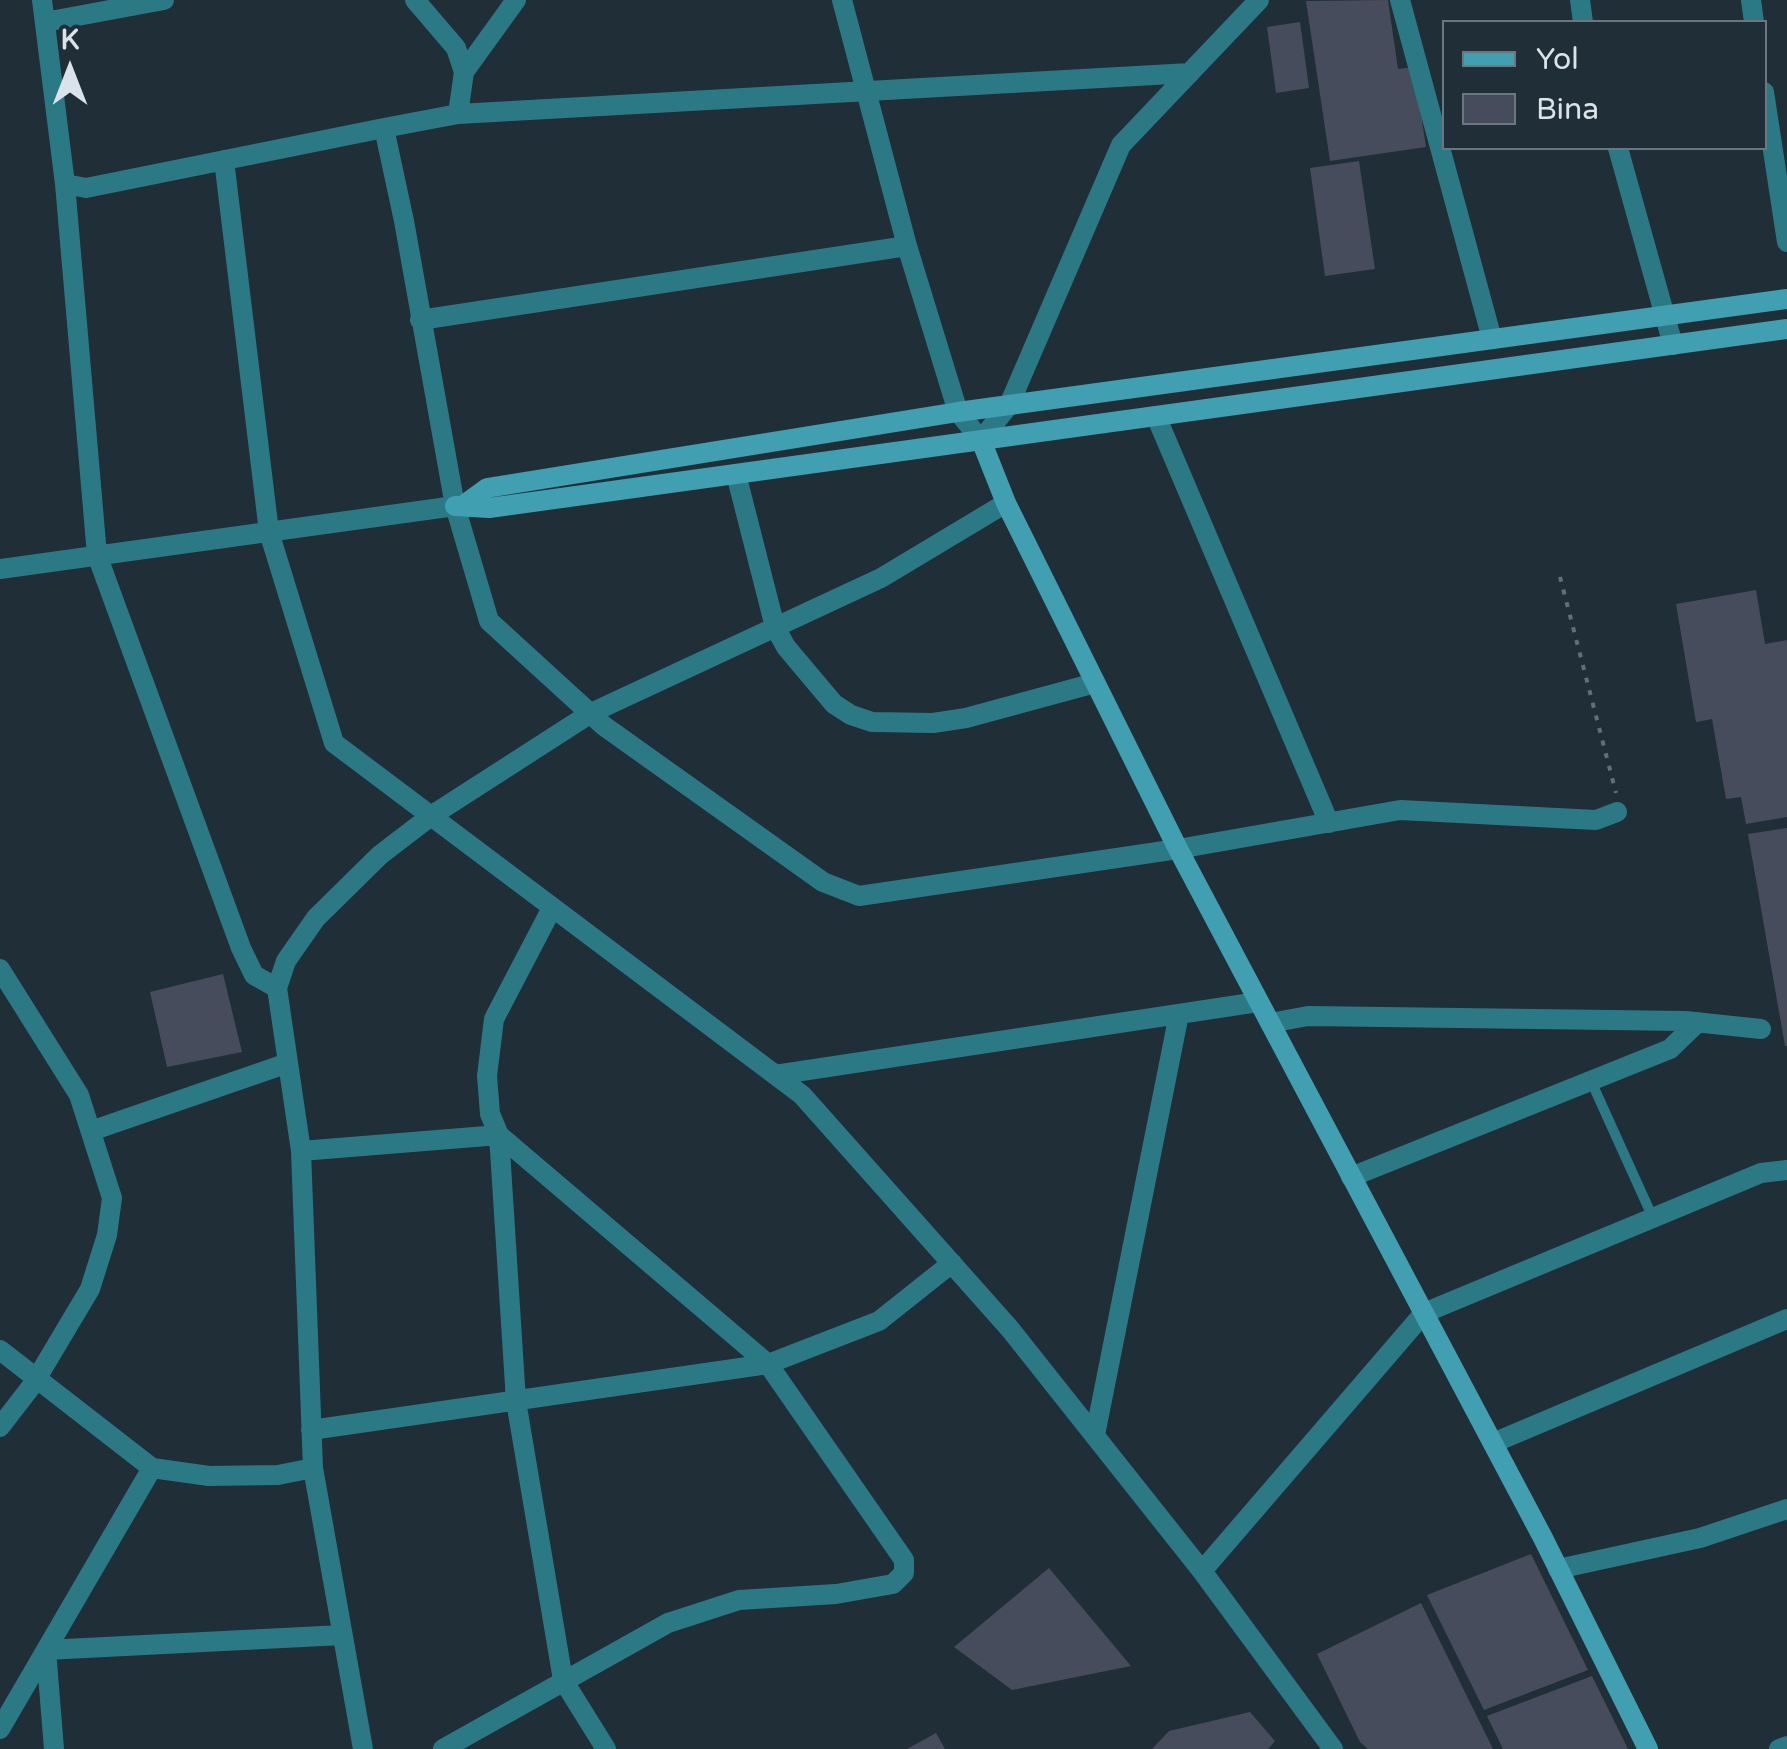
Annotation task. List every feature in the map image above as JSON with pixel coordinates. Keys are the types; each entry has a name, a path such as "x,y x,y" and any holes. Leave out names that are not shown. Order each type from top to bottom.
{"street":[{"path":"42,0 65,184 97,555 241,948 254,976 277,988"},
{"path":"45,22 164,0"},
{"path":"415,0 456,48 464,72 458,114"},
{"path":"464,72 516,0"},
{"path":"842,0 906,246 958,412 981,440 1006,504 1178,849 1493,1443 1648,1749"},
{"path":"981,440 1009,405 1122,145 1259,0"},
{"path":"1400,0 1500,369"},
{"path":"65,184 86,188 458,114 1190,73"},
{"path":"1767,112 1787,242"},
{"path":"384,128 420,320 489,621 591,713 823,882 859,896 1178,849 1400,810 1596,820 1617,812"},
{"path":"1619,150 1673,346"},
{"path":"224,160 269,532 334,743 802,1095 1010,1329 1202,1570 1333,1749"},
{"path":"420,320 906,246"},
{"path":"460,505 487,488 958,412 1787,299"},
{"path":"0,568 460,505 488,508 1787,330"},
{"path":"1156,416 1329,823"},
{"path":"736,474 775,628 834,704 851,716 872,722 933,723 966,718 1095,683"},
{"path":"364,1749 312,1468 301,1151 277,988 286,961 316,918 380,855 431,816 591,713 881,578 1006,504"},
{"path":"552,908 494,1019 487,1076 490,1114 499,1135 516,1401 563,1680 606,1749"},
{"path":"0,969 78,1095 112,1198 90,1289 37,1378 0,1428"},
{"path":"775,1075 1258,1002"},
{"path":"1094,1435 1179,1014"},
{"path":"1270,1023 1308,1016 1698,1022 1762,1028"},
{"path":"1351,1177 1670,1050 1698,1022"},
{"path":"92,1131 288,1063"},
{"path":"301,1151 499,1135 768,1364 904,1560 904,1573 894,1584 836,1594 739,1600 668,1624 443,1749"},
{"path":"1202,1570 1424,1313 1762,1173 1787,1170"},
{"path":"311,1430 768,1364 878,1321 952,1264"},
{"path":"1493,1443 1787,1319"},
{"path":"0,1350 152,1468 226,1476 278,1475 312,1468"},
{"path":"0,1730 152,1468"},
{"path":"1558,1568 1700,1538 1787,1509"},
{"path":"46,1650 342,1635"},
{"path":"46,1650 54,1749"},
{"path":"1779,1749 1787,1746"}],"lane":[{"path":"1590,1081 1653,1218"}],"path":[{"path":"1560,578 1617,798 1617,812"}],"building":[{"path":"1388,0 1398,69 1414,67 1426,147 1330,161 1306,1"},
{"path":"1300,22 1309,88 1276,93 1267,27"},
{"path":"1359,161 1375,269 1325,276 1310,168"},
{"path":"1756,590 1765,644 1787,640 1787,817 1746,824 1741,797 1726,799 1712,719 1696,722 1676,604"},
{"path":"1787,828 1787,1046 1785,1046 1748,834"},
{"path":"223,974 242,1052 167,1067 150,992"},
{"path":"1531,1554 1588,1670 1484,1710 1427,1595"},
{"path":"1049,1568 1131,1666 1012,1690 954,1647"},
{"path":"1421,1603 1493,1749 1368,1749 1360,1742 1317,1654"},
{"path":"1592,1676 1628,1749 1503,1749 1487,1716"},
{"path":"1250,1712 1275,1741 1268,1749 1152,1749 1169,1731"},
{"path":"936,1733 945,1749 907,1749"}]}
